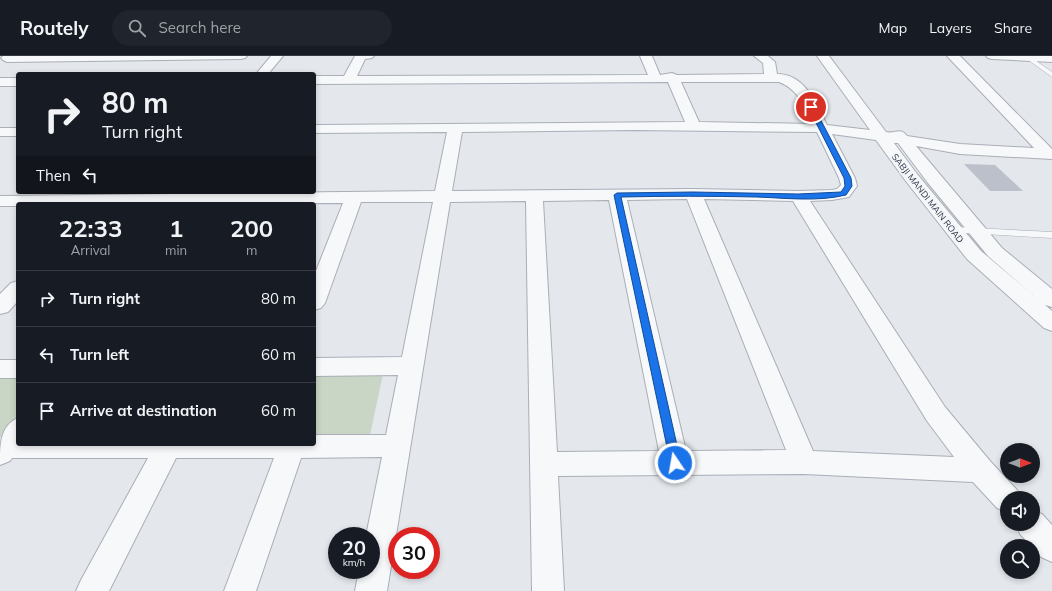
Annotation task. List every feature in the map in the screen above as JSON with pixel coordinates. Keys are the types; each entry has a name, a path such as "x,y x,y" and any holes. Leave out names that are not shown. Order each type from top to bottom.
{"street":[{"path":"6,58 241,56"},
{"path":"264,72 277,56"},
{"path":"349,79 361,56 368,56"},
{"path":"646,56 655,78"},
{"path":"760,56 769,62 771,77"},
{"name":"SABJI MANDI MAIN ROAD","path":"823,56 911,177 974,254 1052,323"},
{"path":"839,56 934,180 995,252 1052,300"},
{"path":"953,56 1050,154"},
{"path":"992,56 1052,58"},
{"path":"0,212 12,198 99,202 269,201 354,197 443,196 693,194 798,196 832,195 843,193 849,186 847,178 802,89 792,82 771,77 316,80"},
{"path":"672,78 694,126"},
{"path":"0,82 16,82"},
{"path":"316,128 694,126 821,128 960,149 1050,154"},
{"path":"371,591 455,128"},
{"path":"0,132 16,132"},
{"path":"693,194 804,462"},
{"path":"617,195 675,463"},
{"path":"534,196 548,591"},
{"path":"798,196 936,414 980,470 1000,491"},
{"path":"316,298 354,197"},
{"path":"0,307 16,290"},
{"path":"316,367 412,366"},
{"path":"0,369 16,369"},
{"path":"6,444 16,444"},
{"path":"150,446 398,446"},
{"path":"92,591 168,447"},
{"path":"240,591 290,447"},
{"path":"544,464 804,462 980,470"},
{"path":"1037,531 1052,547"}],"lane":[{"path":"1029,58 1052,75"},
{"path":"954,230 1052,235"}],"green space":[{"path":"383,374 370,435 316,435 316,375"},
{"path":"0,376 16,376 16,437 0,437"}],"building":[{"path":"964,164 995,165 1023,191 990,191"}],"route":[{"path":"675,463 617,195 693,194 798,196 832,195 843,193 849,186 847,178 811,107"}]}
